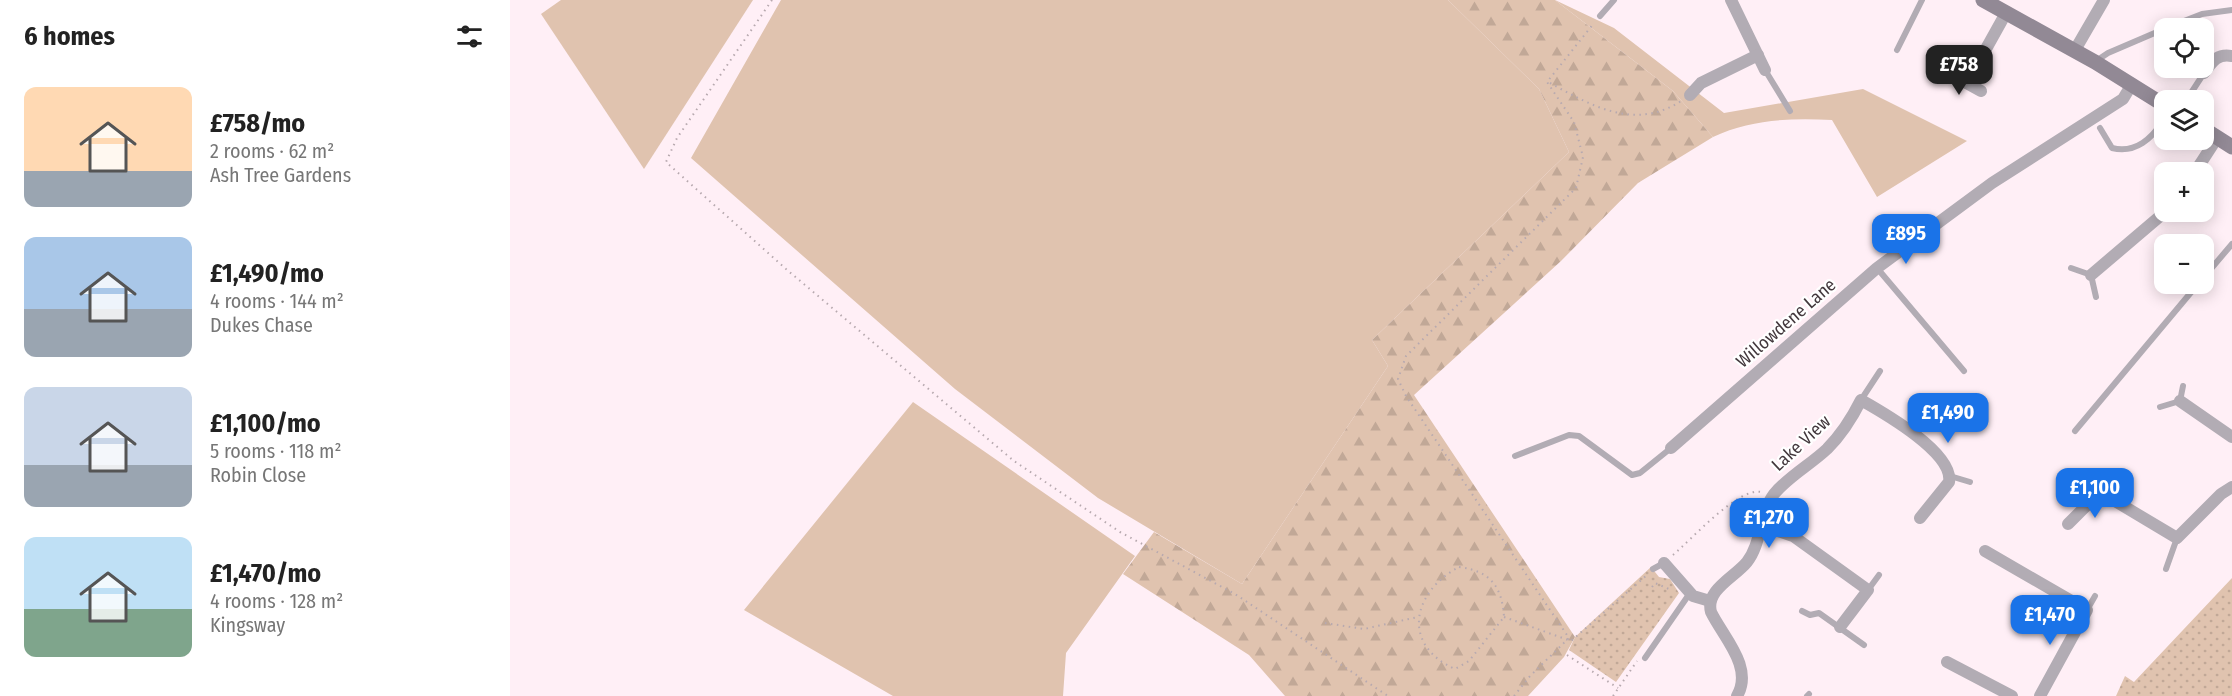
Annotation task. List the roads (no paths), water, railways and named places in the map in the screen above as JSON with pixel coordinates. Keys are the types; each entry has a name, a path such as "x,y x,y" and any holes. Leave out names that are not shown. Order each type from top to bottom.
{"street":[{"path":"1731,0 1765,69"},
{"path":"1983,0 2075,50 2154,98"},
{"path":"2075,50 2104,0"},
{"path":"1967,83 2006,13"},
{"path":"1690,95 1701,82 1758,55"},
{"path":"2214,60 2223,55 2232,56"},
{"path":"1952,75 1981,91"},
{"name":"Willowdene Lane","path":"1671,448 1877,268 1992,183 2123,99 2132,84"},
{"path":"2214,136 2232,147"},
{"path":"2201,162 2217,138"},
{"path":"2091,275 2154,221"},
{"path":"1861,400 1884,413 1925,443 1948,469 1949,482 1920,518"},
{"name":"Lake View","path":"1710,601 1713,593 1748,561 1774,494 1828,448 1850,422 1861,400"},
{"path":"2180,401 2232,437"},
{"path":"2063,521 2100,492 2177,538 2221,494 2232,487"},
{"path":"1761,525 1792,536 1868,590 1840,627"},
{"path":"1985,550 2087,610 2040,696"},
{"path":"1659,566 1690,592 1710,601 1711,612 1731,645 1742,671 1742,694"},
{"path":"1947,662 2012,696"}],"lane":[{"path":"1600,16 1614,0"},
{"path":"1898,50 1922,0"},
{"path":"2192,18 2202,14 2232,10"},
{"path":"2095,62 2108,53 2154,34"},
{"path":"1765,69 1790,111"},
{"path":"2100,128 2112,148 2126,148 2151,139 2154,135"},
{"path":"2214,265 2232,244"},
{"path":"1877,268 1964,371"},
{"path":"2071,268 2091,275 2096,297"},
{"path":"2075,431 2190,294"},
{"name":"Lake View","path":"1861,400 1880,371"},
{"path":"2160,407 2180,401 2184,386"},
{"path":"1515,456 1569,435 1579,436 1632,475 1640,473 1671,448"},
{"path":"1950,476 1970,482"},
{"path":"2100,492 2112,479"},
{"path":"2166,570 2177,538"},
{"path":"1868,590 1879,575"},
{"path":"1645,658 1690,592"},
{"path":"2087,610 2095,596"},
{"path":"1802,612 1810,615 1819,613 1864,645"}]}
